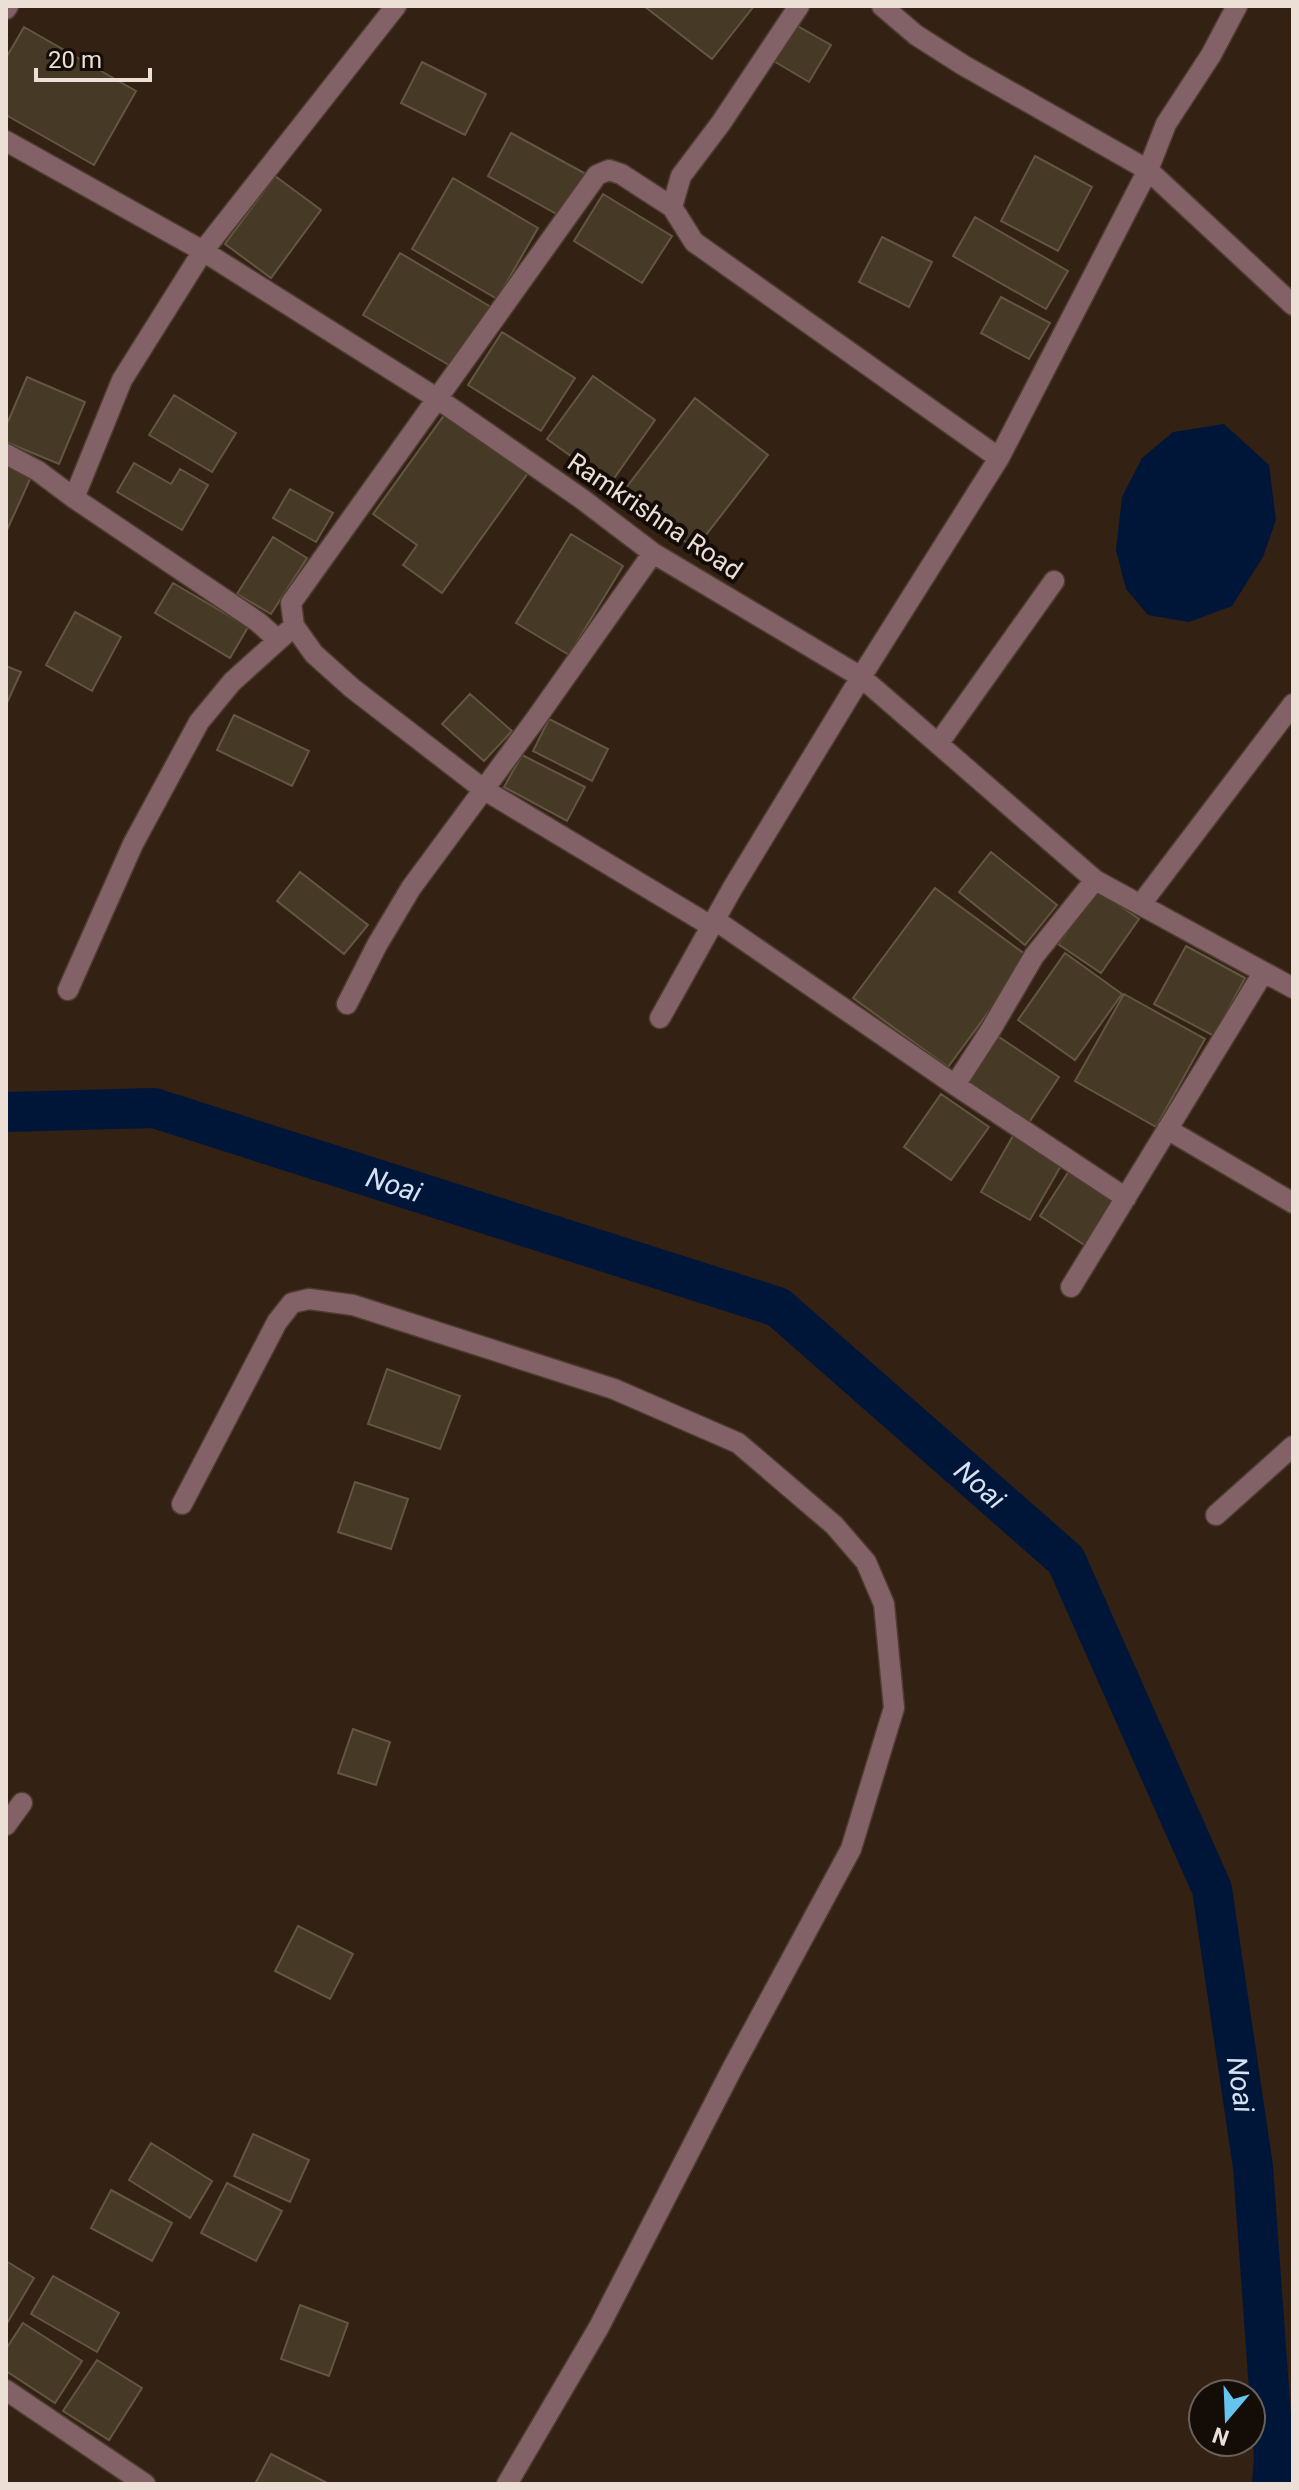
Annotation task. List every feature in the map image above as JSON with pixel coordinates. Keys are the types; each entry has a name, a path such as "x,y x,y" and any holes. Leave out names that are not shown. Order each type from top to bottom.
{"street":[{"path":"672,207 681,176 729,113 799,6"},
{"path":"882,6 916,35 963,65 1148,170 1293,305"},
{"path":"660,1018 713,923 861,677 999,458 1148,170 1166,124 1211,55 1237,6"},
{"path":"74,498 122,380 203,251 394,7"},
{"name":"Ramkrishna Road","path":"6,141 203,251 438,399 582,499 653,553 861,677 1095,880 1293,988"},
{"path":"999,458 694,242 672,207 621,174 609,170 597,175 291,603 294,626 314,654 352,688 483,789 713,923 1126,1198"},
{"path":"6,454 38,471 258,622 278,640"},
{"path":"347,1004 411,888 653,553"},
{"path":"938,744 1054,581"},
{"path":"68,990 133,844 199,722 232,682 294,626"},
{"path":"1141,904 1293,704"},
{"path":"955,1085 1034,956 1095,880"},
{"path":"1071,1287 1263,973"},
{"path":"1167,1129 1293,1203"},
{"path":"182,1504 277,1322 292,1303 309,1299 353,1305 614,1389 738,1443 834,1525 866,1562 884,1604 894,1708 851,1849 599,2327 507,2484"},
{"path":"1216,1515 1285,1466 1293,1446"},
{"path":"6,1825 22,1803"},
{"path":"6,2390 145,2484"}],"water":[{"path":"1224,424 1269,465 1276,520 1263,557 1232,606 1189,622 1148,615 1126,589 1116,550 1122,497 1142,458 1173,432"}],"building":[{"path":"644,6 754,6 712,59"},
{"path":"794,24 831,45 809,82 772,60"},
{"path":"24,27 136,91 94,165 6,115 6,58"},
{"path":"422,62 486,94 465,135 401,103"},
{"path":"511,133 586,174 562,217 488,176"},
{"path":"1035,156 1092,187 1058,251 1001,221"},
{"path":"275,176 321,210 271,278 225,244"},
{"path":"453,178 538,228 497,299 412,249"},
{"path":"603,194 672,236 642,283 574,241"},
{"path":"975,217 1068,271 1046,309 953,256"},
{"path":"882,237 932,262 909,307 859,282"},
{"path":"400,253 491,307 454,368 363,315"},
{"path":"1001,297 1050,323 1029,359 981,333"},
{"path":"502,332 575,378 541,431 468,385"},
{"path":"593,376 655,420 610,484 547,439"},
{"path":"27,377 85,402 59,464 6,442 6,426"},
{"path":"174,395 236,433 212,472 149,435"},
{"path":"695,398 768,455 695,549 622,493"},
{"path":"445,414 528,473 442,593 403,565 417,545 373,514"},
{"path":"134,463 171,484 180,469 208,485 182,530 117,492"},
{"path":"6,466 31,477 7,530 6,529"},
{"path":"290,489 333,513 316,542 273,518"},
{"path":"571,534 623,566 569,655 516,623"},
{"path":"273,537 307,558 271,614 237,594"},
{"path":"173,583 248,627 230,658 155,613"},
{"path":"75,612 121,637 92,691 46,665"},
{"path":"6,666 21,672 6,705"},
{"path":"470,694 512,731 484,761 442,724"},
{"path":"234,715 309,751 292,786 217,750"},
{"path":"549,719 608,749 592,781 533,751"},
{"path":"522,755 585,787 567,821 504,787"},
{"path":"991,852 1057,905 1025,945 959,892"},
{"path":"300,872 368,925 344,954 277,901"},
{"path":"935,888 1029,957 948,1067 853,998"},
{"path":"1098,890 1139,919 1101,973 1058,944"},
{"path":"1186,946 1245,978 1214,1036 1154,1004"},
{"path":"1065,953 1122,994 1075,1060 1018,1020"},
{"path":"1124,994 1205,1039 1156,1127 1075,1081"},
{"path":"990,1031 1059,1077 1024,1130 955,1085"},
{"path":"941,1094 989,1127 951,1180 904,1147"},
{"path":"1014,1134 1063,1162 1030,1220 981,1192"},
{"path":"1069,1171 1116,1200 1086,1246 1040,1216"},
{"path":"387,1369 460,1396 440,1449 368,1424"},
{"path":"355,1482 408,1499 391,1549 338,1532"},
{"path":"353,1729 390,1742 376,1785 338,1773"},
{"path":"298,1926 353,1954 330,1999 275,1971"},
{"path":"253,2134 309,2160 290,2202 234,2176"},
{"path":"151,2143 212,2181 190,2218 129,2180"},
{"path":"227,2183 282,2211 256,2261 201,2233"},
{"path":"111,2190 172,2223 152,2261 91,2228"},
{"path":"6,2261 34,2278 6,2325"},
{"path":"53,2276 119,2313 97,2352 31,2314"},
{"path":"300,2305 348,2323 329,2376 281,2359"},
{"path":"23,2323 82,2361 55,2403 6,2371 6,2349"},
{"path":"97,2360 142,2388 109,2440 63,2411"},
{"path":"271,2454 329,2484 255,2484"}],"waterway":[{"name":"Noai","path":"6,1112 154,1108 778,1307 1066,1560 1212,1889 1253,2167 1274,2458 1272,2484"}]}
